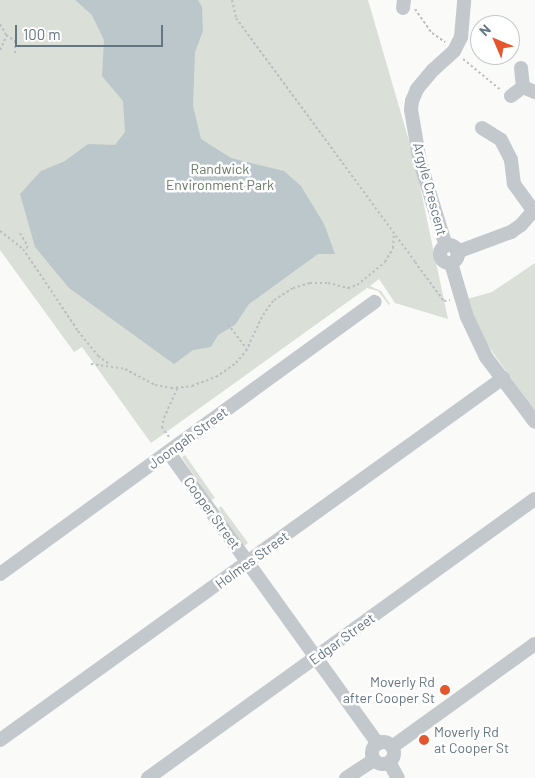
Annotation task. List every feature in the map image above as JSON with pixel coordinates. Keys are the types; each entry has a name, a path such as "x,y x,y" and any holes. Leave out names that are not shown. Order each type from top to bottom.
{"street":[{"name":"Argyle Crescent","path":"464,0 464,25 461,37 417,89 412,101 411,110 420,162 451,254 461,300 486,357 535,422"},
{"path":"511,96 529,89 521,68"},
{"path":"451,254 510,232 521,225 534,210 514,184 512,160 501,140 482,128"},
{"name":"Joongah Street","path":"0,574 375,302"},
{"name":"Holmes Street","path":"0,740 503,378"},
{"name":"Cooper Street","path":"173,449 248,563 378,744"},
{"name":"Edgar Street","path":"148,778 535,499"},
{"path":"392,747 535,644"},
{"path":"374,760 372,751 378,744 384,742 392,747"},
{"path":"374,760 383,764 389,762 393,757 392,747"},
{"path":"346,778 374,760"},
{"path":"389,762 398,778"}],"path":[{"path":"232,0 236,18 444,301 461,300"},
{"path":"406,5 432,33 511,96"},
{"path":"0,24 6,35 14,41 15,53"},
{"path":"0,50 6,35"},
{"path":"0,231 23,249 78,332 98,356 111,365 139,375 155,385 178,388 192,386 216,377 236,363 247,349 263,315 274,300 293,288 310,283 348,288 357,285 385,262 393,248 394,233"},
{"path":"20,233 28,247 23,249"},
{"path":"228,324 247,349"},
{"path":"91,364 111,365"},
{"path":"173,449 162,428 164,418 178,388"}],"green space":[{"name":"Randwick Environment Park","path":"0,0 368,0 414,158 448,319 395,303 379,279 370,286 381,291 389,305 378,291 367,288 151,443 82,347 74,352 0,250"},
{"path":"535,263 535,412 484,340 467,299 492,292"},
{"path":"185,455 215,498 211,500 183,459 182,457"},
{"path":"221,506 248,543 244,546 221,513 219,508"}],"shaded area":[{"path":"75,0 198,0 202,7 203,31 195,52 193,106 201,139 231,158 284,171 301,186 324,224 335,254 318,254 249,304 235,325 218,335 211,347 193,350 174,364 69,288 35,247 20,194 41,171 65,161 88,144 115,145 125,132 123,101 102,76 104,40 92,15"}],"place":[{"name":"Moverly Rd after Cooper St","path":"445,690"},
{"name":"Moverly Rd at Cooper St","path":"424,740"}]}
